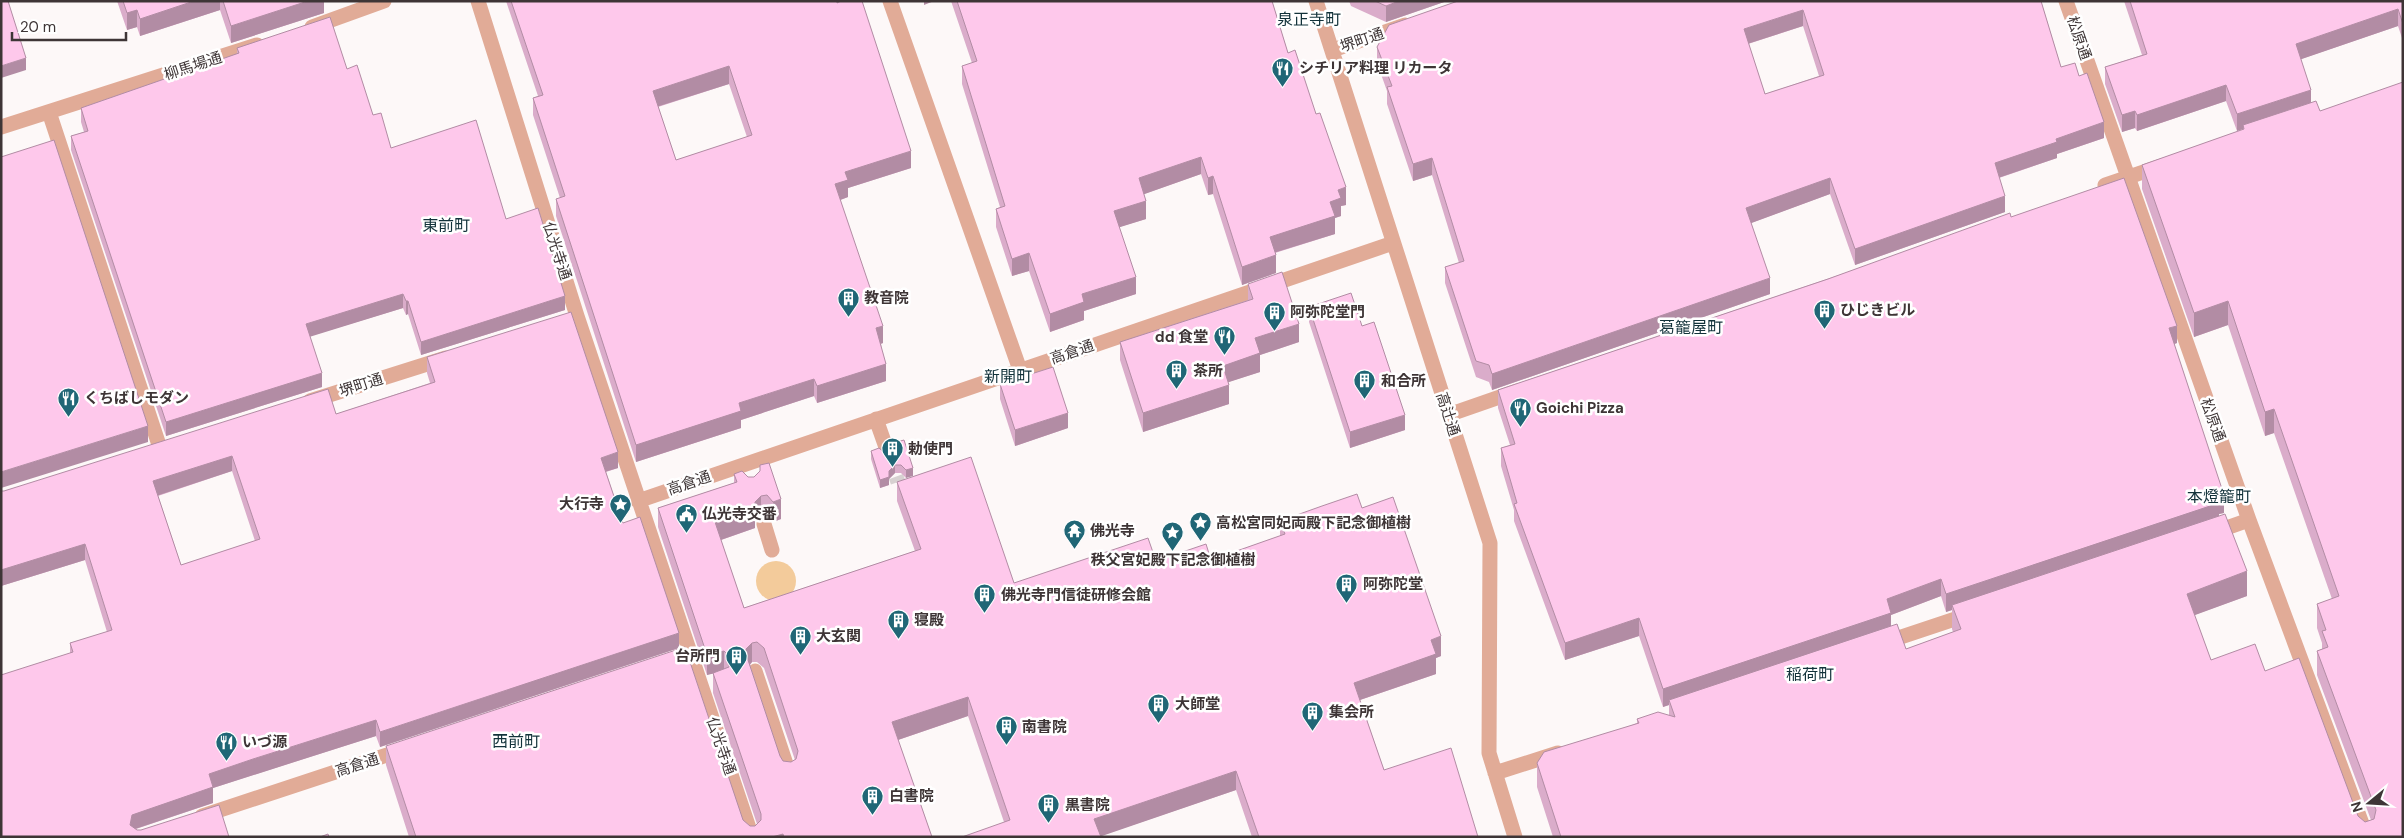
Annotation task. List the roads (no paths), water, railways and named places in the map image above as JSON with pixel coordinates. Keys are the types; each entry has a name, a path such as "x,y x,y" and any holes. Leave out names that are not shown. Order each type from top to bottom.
{"street":[{"path":"298,32 384,1"},
{"name":"仏光寺通","path":"478,1 577,316 638,501 685,656 700,687 752,837"},
{"path":"890,1 1020,370"},
{"name":"高辻通","path":"1316,1 1490,543 1489,753 1515,837"},
{"name":"松原通","path":"2066,1 2126,177 2249,520 2367,837"},
{"name":"堺町通","path":"1332,50 1422,20"},
{"name":"柳馬場通","path":"1,127 270,41"},
{"path":"49,112 160,448"},
{"path":"2090,191 2172,162"},
{"name":"高倉通","path":"638,501 1393,244"},
{"path":"559,322 577,316"},
{"name":"堺町通","path":"291,407 460,353"},
{"path":"1448,415 1530,387"},
{"path":"876,419 888,453"},
{"path":"141,454 179,442"},
{"path":"744,464 749,482"},
{"path":"2202,536 2249,520"},
{"path":"764,524 772,550"},
{"path":"1872,647 1985,609"},
{"path":"757,671 789,773"},
{"path":"700,687 717,682"},
{"name":"高倉通","path":"186,821 424,743"},
{"path":"1495,773 1570,749"}],"tunnel":[{"path":"888,455 898,482"}],"place":[{"name":"シチリア料理 リカータ","path":"1283,87"},
{"name":"教音院","path":"848,317"},
{"name":"ひじきビル","path":"1824,329"},
{"name":"阿弥陀堂門","path":"1274,331"},
{"name":"dd 食堂","path":"1224,356"},
{"name":"茶所","path":"1177,390"},
{"name":"和合所","path":"1365,400"},
{"name":"くちばしモダン","path":"68,417"},
{"name":"Goichi Pizza","path":"1520,427"},
{"name":"勅使門","path":"892,468"},
{"name":"大行寺","path":"620,523"},
{"name":"仏光寺交番","path":"686,533"},
{"name":"高松宮同妃両殿下記念御植樹","path":"1200,542"},
{"name":"佛光寺","path":"1074,550"},
{"name":"秩父宮妃殿下記念御植樹","path":"1173,551"},
{"name":"阿弥陀堂","path":"1347,603"},
{"name":"佛光寺門信徒研修会館","path":"985,614"},
{"name":"寝殿","path":"898,639"},
{"name":"大玄関","path":"800,655"},
{"name":"台所門","path":"736,675"},
{"name":"大師堂","path":"1159,723"},
{"name":"集会所","path":"1313,731"},
{"name":"南書院","path":"1006,746"},
{"name":"いづ源","path":"226,761"},
{"name":"白書院","path":"873,815"},
{"name":"黒書院","path":"1049,824"}],"district":[{"name":"泉正寺町","path":"1309,19"},
{"name":"東前町","path":"446,225"},
{"name":"葛籠屋町","path":"1691,327"},
{"name":"新開町","path":"1008,376"},
{"name":"本燈籠町","path":"2219,496"},
{"name":"稲荷町","path":"1810,674"},
{"name":"西前町","path":"516,741"}]}
